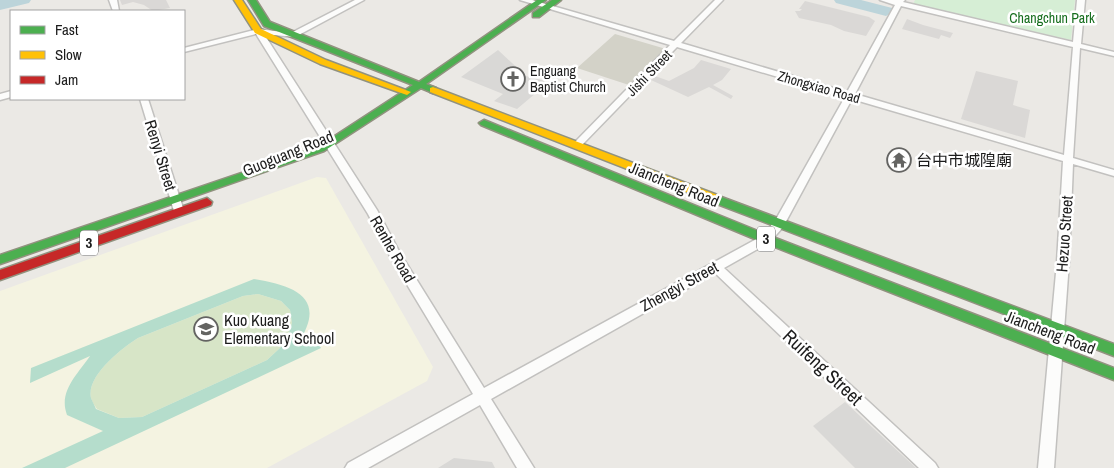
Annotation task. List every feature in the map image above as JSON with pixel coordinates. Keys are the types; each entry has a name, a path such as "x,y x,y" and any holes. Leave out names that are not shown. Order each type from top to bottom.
{"main road":[{"path":"238,0 258,31 323,62 409,92"},
{"name":"Jiancheng Road","path":"252,0 267,24 420,91 473,118 766,239 1114,374"},
{"path":"431,90 546,3"},
{"name":"Guoguang Road","path":"375,128 420,91 546,3"},
{"name":"Jiancheng Road","path":"420,91 431,90 578,144 780,224 1114,350"},
{"name":"Guoguang Road","path":"264,182 332,150 409,92 420,91"},
{"name":"Guoguang Road","path":"0,260 175,200 332,150 347,148"},
{"name":"3","path":"0,275 219,197"}],"street":[{"path":"185,50 258,31 292,35 360,0"},
{"name":"Zhongxiao Road","path":"524,0 546,3 676,46 1114,173"},
{"name":"Jishi Street","path":"578,144 719,0"},
{"path":"884,0 897,7 1114,54"},
{"name":"Hezuo Street","path":"1046,468 1081,0"},
{"name":"Zhengyi Street","path":"352,468 766,239 780,224 852,96 897,7"},
{"name":"Renhe Road","path":"258,31 526,468"},
{"name":"Renyi Street","path":"144,100 179,211"},
{"name":"Ruifeng Street","path":"715,266 930,468"}],"shaded area":[{"path":"120,0 166,0 170,8 152,10 144,5 133,2 122,5"},
{"path":"805,1 869,17 875,21 866,36 844,31 831,25 799,18 795,11 802,9 799,9"},
{"path":"907,19 953,33 950,38 941,35 939,39 902,29"},
{"path":"615,34 666,49 629,85 577,68"},
{"path":"498,50 526,76 549,82 517,109 494,101 503,94 461,77"},
{"path":"701,60 731,69 722,80 713,85 733,96 731,99 709,87 688,97 651,80 655,76 669,81 694,68"},
{"path":"976,71 1018,81 1013,105 1030,110 1025,138 961,119"},
{"name":"Kuo Kuang Elementary School","path":"317,177 326,178 433,367 427,381 267,468 0,468 0,291"},
{"path":"845,402 916,468 855,468 813,426"},
{"path":"454,458 492,462 495,468 438,468"}],"green space":[{"name":"Changchun Park","path":"915,0 1075,0 1071,40 913,4"},
{"path":"254,279 283,286 303,297 308,306 309,316 306,329 297,345 315,337 321,348 65,468 22,468 103,431 67,415 65,406 65,398 71,383 90,356 30,383 31,368","holes":["258,294 281,301 290,310 292,323 281,347 267,360 142,417 119,418 96,409 91,398 91,390 99,372 123,348 138,338 243,296"]},
{"path":"258,294 281,301 290,310 292,323 281,347 267,360 142,417 119,418 97,409 91,398 91,390 99,372 115,356 138,338 243,296"}],"waterway":[{"path":"0,5 23,0"},
{"path":"842,0 886,11"}],"traffic: fast":[{"path":"252,0 267,24 420,85 542,0"},
{"path":"536,15 557,0"},
{"path":"0,260 321,149 420,85 433,90"},
{"path":"484,123 766,239 1114,374"},
{"path":"716,199 1114,350"}],"traffic: slow":[{"path":"238,0 258,31 323,62 407,92"},
{"path":"433,90 716,199"}],"traffic: jam":[{"path":"0,275 207,202"}],"place":[{"name":"Enguang Baptist Church","path":"513,79"},
{"name":"台中市城隍廟","path":"899,160"},
{"name":"Kuo Kuang Elementary School","path":"206,329"}]}
